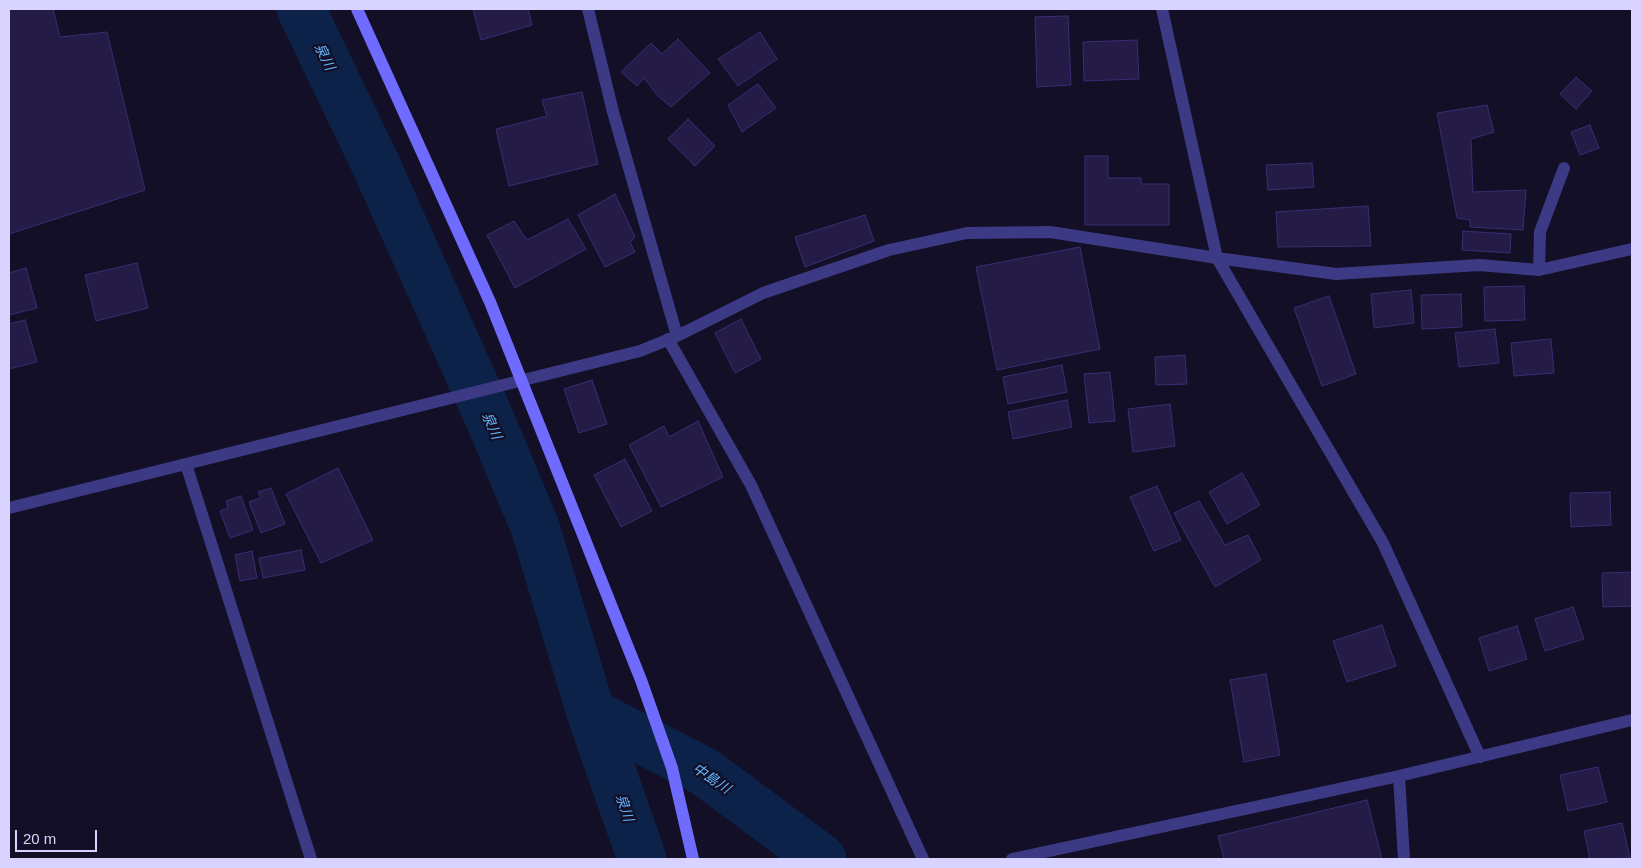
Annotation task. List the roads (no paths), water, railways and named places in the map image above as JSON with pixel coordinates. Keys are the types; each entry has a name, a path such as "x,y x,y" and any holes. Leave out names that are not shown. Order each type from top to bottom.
{"street":[{"path":"357,9 490,302 641,680 672,768 693,859"},
{"path":"588,9 613,112 673,337 751,485 922,859"},
{"path":"1162,9 1217,258 1383,543 1480,757"},
{"path":"1539,270 1540,232 1564,168"},
{"path":"9,508 640,352 763,293 889,250 967,233 1050,232 1336,274 1479,265 1539,270 1632,249"},
{"path":"186,464 311,859"},
{"path":"1012,859 1399,776 1632,720"},
{"path":"1399,776 1404,859"}],"waterway":[{"name":"泉川","path":"301,9 375,163 491,422 535,527 591,713 642,859"},
{"name":"中島川","path":"591,713 705,772 822,859"}]}
